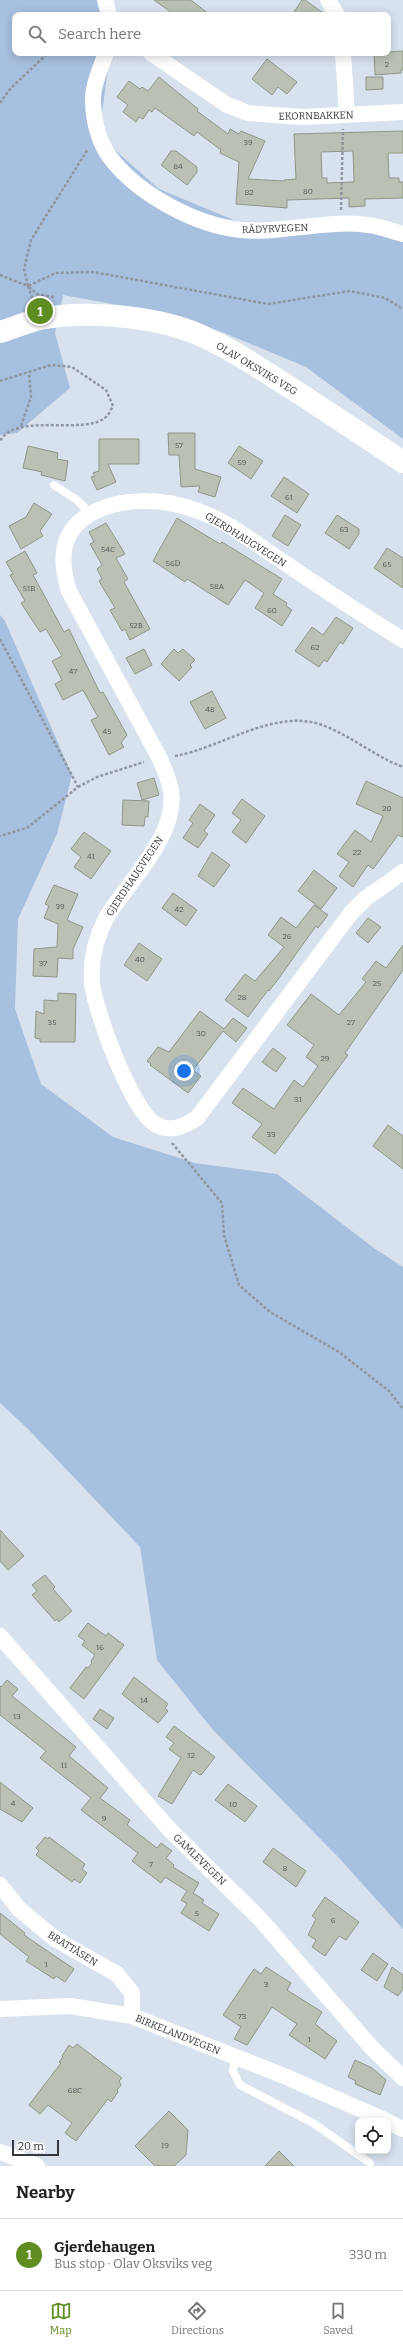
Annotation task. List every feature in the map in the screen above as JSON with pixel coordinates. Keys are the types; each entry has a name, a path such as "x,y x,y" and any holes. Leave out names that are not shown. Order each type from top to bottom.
{"street":[{"path":"105,0 107,12"},
{"path":"328,0 335,12"},
{"name":"RÅDYRVEGEN","path":"105,56 92,98 98,133 109,156 130,178 157,198 191,217 216,225 242,230 368,225 403,234"},
{"name":"EKORNBAKKEN","path":"155,56 227,105 248,113 302,117 403,112"},
{"path":"343,56 345,114"},
{"name":"OLAV OKSVIKS VEG","path":"0,332 39,319 80,315 118,317 161,323 194,333 224,346 403,462"},
{"name":"GJERDHAUGVEGEN","path":"156,1124 137,1103 102,1022 93,991 92,962 99,931 106,918 152,852 167,823 171,807 171,792 167,775 160,758 68,591 63,574 62,555 67,537 79,521 110,505 134,502 168,503 199,511 257,544 403,640"},
{"path":"156,1124 173,1129 186,1125 197,1118 351,913 366,898 403,872"},
{"name":"GAMLEVEGEN","path":"0,1636 169,1829 260,1919 372,2048 403,2078"},
{"name":"BRATTÅSEN","path":"0,1885 19,1908 55,1939 117,1974 132,1993 132,2016"},
{"name":"BIRKELANDVEGEN","path":"0,2009 70,2006 132,2016 284,2076 380,2118"},
{"name":"BIRKELANDVEGEN","path":"391,2123 403,2128"},
{"path":"0,2152 38,2166"}],"lane":[{"path":"54,485 77,500 91,514"},
{"path":"236,2057 233,2071 240,2085 312,2123 370,2163"}],"path":[{"path":"0,103 11,88 45,56"},
{"path":"341,225 345,114"},
{"path":"39,319 24,269 31,240 98,133"},
{"path":"28,286 56,273 92,272 268,304 350,290 385,298 403,309"},
{"path":"0,275 28,286 37,294 57,297"},
{"path":"0,381 51,365 72,367 88,376 106,390 113,406 106,417 92,423 21,426 2,437 0,441"},
{"path":"21,426 31,396 29,372"},
{"path":"0,639 78,787"},
{"path":"0,836 27,828 78,787 97,777 160,758 179,755 290,720 305,719 328,728 369,752 403,767"},
{"path":"156,1124 222,1203 224,1235 239,1284 270,1312 339,1352 389,1391 403,1409"}],"shaded area":[{"path":"0,0 100,0 104,12 12,12 12,56 110,56 99,136 159,189 241,223 330,228 403,236 403,439 306,367 222,332 145,310 63,295 55,333 70,388 17,433 0,435"},
{"path":"0,615 5,621 72,775 57,834 18,919 15,1009 41,1084 113,1137 195,1163 277,1174 374,1248 403,1267 403,1929 339,1858 213,1730 157,1660 140,1547 28,1429 0,1403"}],"building":[{"path":"154,0 191,0 206,12 171,12"},
{"path":"302,0 305,0 322,12 294,12"},
{"path":"403,51 403,70 401,70 401,73 375,75 374,56 391,56 391,52"},
{"path":"267,59 297,82 287,94 278,87 272,95 252,79"},
{"path":"159,77 198,109 197,111 228,134 230,129 239,134 241,131 265,141 248,179 284,181 296,179 294,134 403,131 403,153 388,153 389,178 399,178 399,182 403,182 403,198 365,199 365,206 349,207 349,198 287,200 287,208 236,204 239,162 220,153 221,150 197,132 194,136 155,108 152,112 149,110 143,119 139,117 136,122 123,112 128,105 117,97 129,81 140,89 142,87 148,91","holes":["353,151 354,182 327,183 327,178 322,178 321,152"]},
{"path":"366,77 383,77 383,89 366,90"},
{"path":"171,151 176,151 197,167 197,172 187,185 161,165"},
{"path":"168,433 195,433 195,469 221,477 215,497 198,492 200,486 181,487 179,455 169,455"},
{"path":"99,439 139,439 139,464 108,464 116,482 97,490 91,477 95,476 93,473 99,471"},
{"path":"28,446 58,453 57,459 68,461 65,481 41,475 42,472 23,468"},
{"path":"239,446 263,461 251,479 228,463"},
{"path":"284,477 309,494 297,513 271,496"},
{"path":"34,503 52,514 40,531 43,536 21,549 9,526 26,517"},
{"path":"285,515 301,525 288,546 272,536"},
{"path":"337,515 359,529 359,534 349,549 325,533"},
{"path":"177,518 220,544 222,542 282,579 273,594 287,603 286,606 292,610 282,626 255,608 264,593 245,580 228,605 187,579 185,582 153,561"},
{"path":"106,523 125,554 116,558 128,579 124,582 150,629 130,640 125,629 122,631 110,610 115,608 99,581 102,579 97,569 102,565 90,544 94,542 89,532"},
{"path":"387,548 403,558 403,588 374,568"},
{"path":"25,551 37,573 33,575 64,632 69,629 100,693 103,692 127,735 121,743 124,747 109,755 91,720 98,717 83,690 63,700 55,684 62,680 52,661 62,656 46,629 40,632 21,603 25,601 10,575 13,574 6,562"},
{"path":"336,617 353,628 343,644 340,642 327,662 324,660 319,667 295,651 312,627 323,635"},
{"path":"144,649 152,665 135,674 126,658"},
{"path":"174,649 178,653 183,649 195,660 190,665 192,667 179,681 161,664"},
{"path":"212,691 226,718 205,729 190,702"},
{"path":"154,778 159,795 142,800 137,783"},
{"path":"366,781 403,798 403,837 398,835 373,869 368,865 353,887 339,876 349,862 337,854 355,830 371,842 383,816 356,804"},
{"path":"242,799 265,816 246,843 232,832 241,820 232,813"},
{"path":"123,800 149,801 148,817 145,817 144,826 122,825"},
{"path":"200,804 215,815 204,831 208,834 198,848 183,838 193,823 189,820"},
{"path":"84,832 111,851 91,879 74,867 81,857 71,849"},
{"path":"212,852 230,865 214,887 198,876"},
{"path":"314,870 337,888 321,909 298,891"},
{"path":"54,885 78,894 67,920 83,927 73,949 73,959 58,958 57,977 33,976 34,949 57,947 58,924 44,918 49,906 45,904"},
{"path":"173,893 197,910 186,926 162,908"},
{"path":"314,905 328,915 318,928 316,926 279,978 248,1017 225,1000 245,974 255,981 284,947 268,935 281,917 296,928"},
{"path":"368,918 381,927 368,943 356,933"},
{"path":"139,943 162,959 147,981 124,965"},
{"path":"403,945 403,970 345,1053 348,1055 275,1154 252,1137 262,1124 232,1103 243,1088 274,1109 294,1080 303,1087 318,1066 306,1057 314,1045 287,1025 311,994 339,1015 366,982 362,979 376,961 386,968"},
{"path":"58,993 76,994 75,1042 40,1042 40,1039 35,1038 36,1011 44,1014 44,1000 58,1001"},
{"path":"200,1011 224,1029 233,1018 247,1028 236,1042 223,1031 193,1070 201,1076 188,1093 150,1065 151,1064 147,1061 158,1047 169,1052"},
{"path":"273,1048 286,1058 276,1072 262,1062"},
{"path":"388,1125 403,1136 403,1169 373,1146"},
{"path":"0,1530 24,1556 8,1570 0,1561"},
{"path":"45,1575 55,1587 53,1589 72,1611 59,1622 57,1619 55,1621 32,1595 37,1591 32,1585"},
{"path":"88,1623 106,1636 108,1633 124,1645 84,1699 70,1688 86,1667 88,1668 92,1663 91,1661 95,1655 82,1645 85,1641 78,1636"},
{"path":"134,1677 168,1704 165,1708 168,1711 158,1723 122,1694"},
{"path":"7,1680 18,1689 12,1696 76,1747 69,1756 108,1788 100,1798 130,1820 127,1825 157,1848 161,1843 172,1851 166,1858 174,1865 173,1867 199,1883 193,1893 204,1900 202,1903 219,1914 209,1931 181,1913 187,1904 181,1900 187,1891 165,1877 161,1883 132,1861 138,1853 81,1810 91,1798 40,1758 46,1751 0,1715 0,1686 1,1687"},
{"path":"100,1709 114,1718 107,1729 93,1719"},
{"path":"174,1726 215,1757 202,1774 200,1775 193,1770 172,1804 158,1796 181,1758 169,1749 174,1743 166,1737"},
{"path":"0,1782 33,1808 22,1822 0,1809"},
{"path":"228,1784 257,1806 245,1822 215,1800"},
{"path":"45,1837 48,1839 49,1837 85,1864 82,1869 87,1873 80,1883 74,1879 72,1882 36,1855 39,1851 36,1848"},
{"path":"273,1848 306,1871 296,1887 263,1862"},
{"path":"325,1897 359,1922 346,1940 339,1936 325,1956 312,1947 316,1940 308,1935 316,1919 312,1916"},
{"path":"0,1913 25,1933 24,1935 74,1969 65,1982 56,1976 54,1979 26,1961 29,1957 0,1934"},
{"path":"373,1953 388,1964 377,1981 361,1970"},
{"path":"266,1967 291,1983 287,1990 322,2012 315,2024 337,2041 325,2059 289,2035 297,2024 272,2007 247,2045 234,2039 241,2027 223,2015 254,1969 261,1974"},
{"path":"392,1967 403,1975 403,1989 398,1996 384,1987"},
{"path":"77,2044 122,2078 119,2081 121,2085 117,2090 118,2092 111,2102 108,2099 76,2141 65,2133 72,2123 48,2105 40,2114 29,2105 61,2063 59,2062 69,2045 73,2048"},
{"path":"355,2060 372,2068 386,2080 380,2095 355,2084 356,2081 348,2077"},
{"path":"169,2111 188,2130 186,2155 174,2166 155,2166 135,2146"},
{"path":"279,2151 294,2166 265,2166"}],"place":[{"name":"Gjerdehaugen","path":"40,311"}]}
